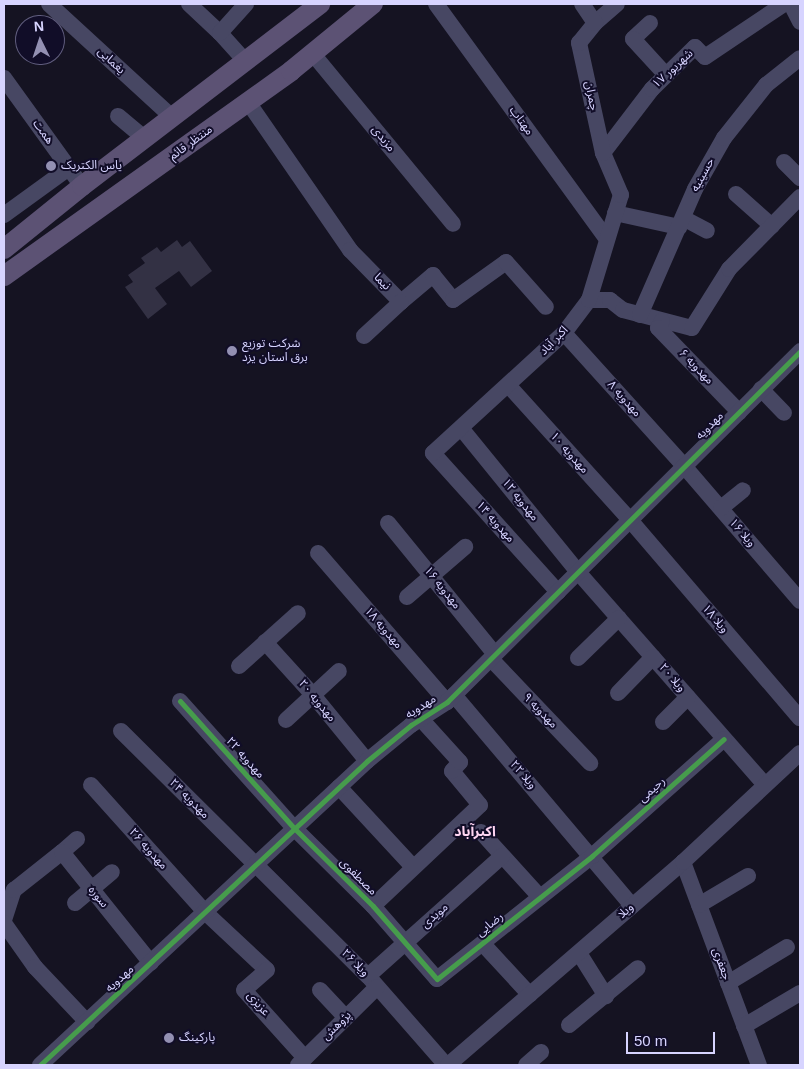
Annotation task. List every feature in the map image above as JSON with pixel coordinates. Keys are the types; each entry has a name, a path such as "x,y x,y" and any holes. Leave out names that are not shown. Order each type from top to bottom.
{"main road":[{"path":"4,249 82,186 320,4"},
{"name":"منتظر قائم","path":"4,276 248,102 313,54 373,4"}],"street":[{"name":"یغمایی","path":"49,4 173,118"},
{"path":"189,4 220,33 246,62"},
{"path":"220,33 246,4"},
{"name":"مهتاب","path":"436,4 606,238"},
{"path":"582,4 595,23 616,4"},
{"name":"۱۷ شهریور","path":"603,153 652,89 695,47 705,58 784,4"},
{"path":"791,4 800,22"},
{"name":"چمران","path":"595,23 579,43 603,153 621,194"},
{"path":"650,23 633,39 666,75"},
{"name":"مزیدی","path":"313,54 453,224"},
{"name":"حسینیه","path":"640,315 695,189 724,138 766,85 800,58"},
{"name":"همت","path":"7,88 82,186"},
{"name":"نیما","path":"248,102 350,250 401,302 433,275 453,300 506,262 546,307"},
{"path":"118,116 145,139"},
{"path":"784,162 800,178"},
{"path":"4,215 69,168"},
{"name":"اکبر آباد","path":"433,453 509,386 564,333 589,300 606,238 621,194"},
{"path":"736,194 772,226"},
{"path":"589,300 610,300 623,310 692,328 728,269 800,197"},
{"path":"615,213 681,223 707,231"},
{"path":"364,336 401,302"},
{"name":"مهدویه ۶","path":"662,321 658,328 739,412"},
{"name":"مهدویه ۸","path":"564,333 684,466"},
{"name":"مهدویه","path":"40,1065 257,866 294,828 367,761 421,718 450,698 800,351"},
{"name":"مهدویه ۱۰","path":"509,386 630,520"},
{"path":"761,389 784,412"},
{"name":"مهدویه ۱۲","path":"461,428 578,572"},
{"name":"مهدویه ۱۴","path":"433,453 558,592"},
{"name":"ویلا ۱۶","path":"684,466 800,601"},
{"path":"720,508 743,490"},
{"name":"ویلا ۱۸","path":"630,520 800,718"},
{"name":"مهدویه ۱۶","path":"388,523 432,576 493,656"},
{"path":"407,597 466,547"},
{"name":"مهدویه ۱۸","path":"318,553 450,698"},
{"name":"ویلا ۲۰","path":"578,572 765,786"},
{"path":"238,666 298,613"},
{"path":"578,658 619,618"},
{"name":"مهدویه ۲۰","path":"265,642 314,695 367,761"},
{"name":"مهدویه ۹","path":"493,656 590,763"},
{"path":"618,693 653,657"},
{"path":"286,720 339,672"},
{"path":"663,722 688,697"},
{"name":"ویلا ۲۲","path":"450,698 592,856 632,906"},
{"name":"مهدویه ۲۲","path":"180,701 294,828"},
{"name":"مصطفوی","path":"373,906 480,805 452,771 460,762 421,718"},
{"name":"مهدویه ۲۴","path":"122,731 257,866"},
{"name":"رحیمی","path":"592,856 724,739"},
{"name":"ویلا","path":"447,1065 683,862 800,753"},
{"name":"مهدویه ۲۶","path":"91,785 206,913"},
{"path":"339,787 413,867"},
{"name":"مصطفوی","path":"294,828 373,906 406,942"},
{"path":"481,832 540,898"},
{"path":"77,838 14,890 4,921 35,967 87,1022"},
{"name":"سوره","path":"62,852 151,963"},
{"name":"مویدی","path":"373,981 406,942 502,856"},
{"name":"رضایی","path":"406,942 437,979 592,856"},
{"name":"جعفری","path":"683,862 759,1065"},
{"name":"ویلا ۲۶","path":"257,866 373,981 447,1065"},
{"path":"75,903 112,872"},
{"path":"699,905 748,876"},
{"name":"عزیزی","path":"206,913 267,970 244,990 302,1062"},
{"path":"483,944 530,995"},
{"path":"728,983 787,947"},
{"path":"579,953 606,996"},
{"path":"569,1025 638,968"},
{"name":"پژوهش","path":"302,1062 346,1018 373,981"},
{"path":"320,990 346,1018"},
{"path":"744,1026 800,993"},
{"path":"526,1065 541,1052"}],"building":[{"path":"177,240 182,247 190,241 212,271 191,287 179,271 155,288 167,304 148,319 125,287 133,282 128,275 145,263 141,258 157,247 161,252"}],"cycle path":[{"path":"40,1065 367,761 411,725 447,702 800,351"},
{"path":"180,701 294,828 373,906 437,979 592,856 724,739"}],"place":[{"name":"یاس الکتریک","path":"51,166"},
{"name":"شرکت توزیع برق استان یزد","path":"232,351"},
{"name":"پارکینگ","path":"169,1038"}],"district":[{"name":"اکبرآباد","path":"475,831"}]}
